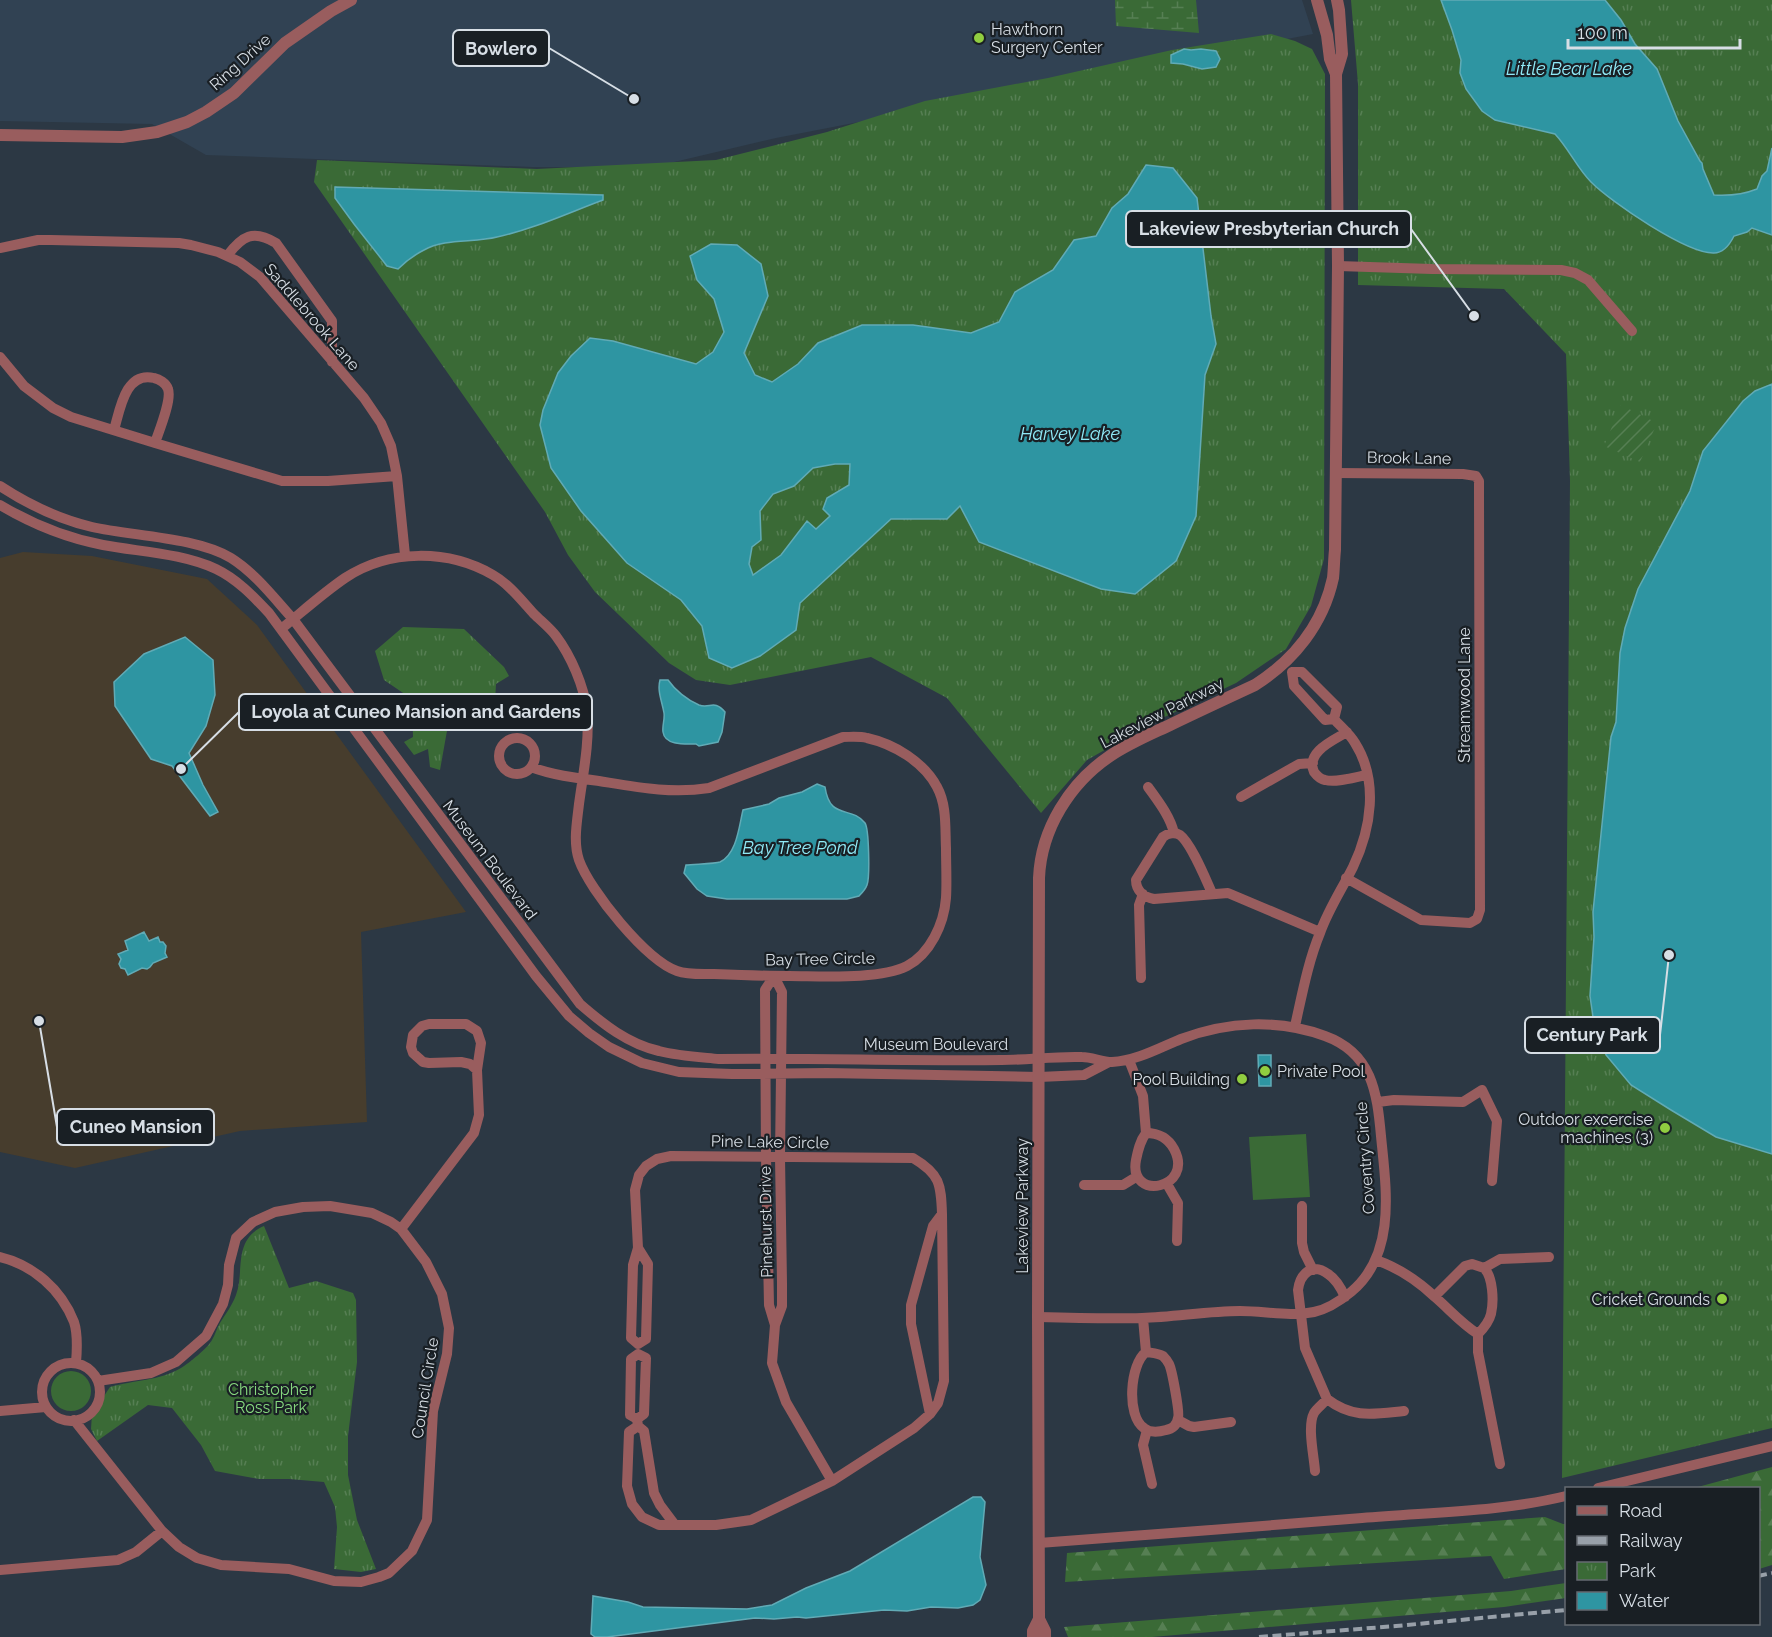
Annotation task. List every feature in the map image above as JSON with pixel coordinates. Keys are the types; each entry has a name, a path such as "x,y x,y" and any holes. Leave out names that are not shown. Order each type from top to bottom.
{"street":[{"name":"Ring Drive","path":"0,136 122,137 157,132 187,122 234,93 285,43 351,0"},
{"name":"Lakeview Parkway","path":"1317,0 1327,35 1330,59 1336,74"},
{"name":"Lakeview Parkway","path":"1033,1637 1033,1631 1039,1618 1040,871 1046,842 1062,805 1074,788 1095,767 1112,754 1288,668 1296,652 1310,634 1325,603 1333,578 1335,550 1338,266 1336,74 1342,54 1337,0"},
{"path":"227,256 237,243 254,235 266,237 276,243 332,321 332,362"},
{"name":"Saddlebrook Lane","path":"0,248 38,240 179,243 218,252 240,262 260,277 364,398 381,423 391,446 397,476 405,555"},
{"path":"1338,266 1561,270 1575,273 1588,280 1632,331"},
{"path":"0,357 24,386 38,398 71,417 155,443 289,482 397,476"},
{"path":"114,430 130,384 138,379 150,377 160,380 168,388 168,400 155,443"},
{"name":"Brook Lane","path":"1335,473 1463,474 1476,476 1479,481"},
{"name":"Streamwood Lane","path":"1346,878 1421,920 1470,923 1478,919 1480,910 1479,481"},
{"name":"Museum Boulevard","path":"0,486 26,503 53,515 91,527 200,546 230,558 258,580 293,619 580,1004 624,1037 656,1051 719,1059 1005,1060 1039,1058"},
{"name":"Museum Boulevard","path":"0,505 35,524 67,537 189,560 216,570 247,589 281,629 536,976 569,1016 609,1047 642,1063 679,1072 1039,1077"},
{"name":"Bay Tree Circle","path":"281,629 346,578 363,568 405,555 438,557 469,564 496,577 519,597 557,637 580,681 586,711 586,733 576,838 579,860 595,889 639,943 662,964 680,972 774,976 872,975 906,966 927,951 938,928 946,901 945,814 938,787 921,766 885,743 864,737 843,737 700,790 660,791 582,779"},
{"path":"1288,668 1302,672 1336,707 1334,719"},
{"path":"1288,668 1294,686 1325,720 1334,719"},
{"path":"1295,1026 1302,992 1320,932 1353,867 1366,834 1370,805 1365,766 1356,744 1334,719"},
{"path":"1347,732 1320,748 1315,754 1313,763 1315,774 1324,780 1367,775"},
{"path":"1241,797 1299,764 1313,763"},
{"path":"531,767 582,779"},
{"path":"1148,787 1167,815 1174,833"},
{"path":"1212,893 1187,841 1174,833 1165,834 1139,874 1136,885 1143,894 1154,899 1228,893 1320,932"},
{"path":"1141,978 1139,904 1143,894"},
{"name":"Pinehurst Drive","path":"774,976 765,990 765,1059 769,1305 775,1325"},
{"name":"Pinehurst Drive","path":"774,976 782,992 780,1157 782,1306 775,1325 772,1363 786,1402 832,1481"},
{"path":"401,1229 474,1133 479,1115 477,1070 481,1043 477,1031 466,1024 429,1024 417,1029 413,1035 411,1047 417,1058 423,1062 461,1062 470,1064 477,1070"},
{"name":"Coventry Circle","path":"1038,1317 1143,1318 1241,1311 1301,1314 1323,1309 1358,1287 1368,1274 1379,1252 1386,1201 1378,1102 1374,1085 1365,1066 1356,1055 1341,1043 1328,1037 1295,1026 1248,1024 1214,1029 1187,1037 1129,1060 1108,1062 1084,1057 1039,1058"},
{"path":"1129,1060 1143,1096 1146,1133 1141,1139 1137,1152 1134,1169 1136,1177 1146,1185 1167,1184 1176,1173 1175,1152 1168,1141 1153,1133 1146,1133"},
{"name":"Coventry Circle","path":"1039,1077 1084,1076 1108,1062"},
{"path":"1378,1102 1394,1100 1463,1102 1482,1090 1497,1121 1492,1181"},
{"name":"Pine Lake Circle","path":"671,1156 780,1157 913,1158 934,1173 941,1191 942,1214 944,1381 938,1403 930,1414 914,1428 832,1481 752,1520 716,1526 659,1526 642,1517 632,1504 627,1486 630,1432 644,1414 646,1358 638,1349 646,1339 648,1264 638,1248 635,1190 639,1175 646,1166 657,1159 671,1156"},
{"path":"1084,1185 1123,1185 1136,1177"},
{"path":"1167,1184 1178,1203 1178,1240"},
{"name":"Council Circle","path":"74,1420 162,1531 179,1547 197,1558 221,1565 289,1569 334,1581 361,1582 380,1577 396,1568 412,1551 427,1520 433,1411 447,1354 449,1328 442,1294 426,1262 401,1229 372,1213 330,1206 303,1207 275,1212 253,1222 236,1238 223,1304 206,1336 176,1362 151,1373 98,1381"},
{"path":"1302,1206 1302,1243 1313,1270"},
{"path":"930,1414 911,1324 911,1305 933,1226 942,1214"},
{"path":"0,1257 17,1261 46,1280 61,1298 75,1323 76,1363"},
{"path":"1484,1268 1500,1259 1549,1257"},
{"path":"1376,1260 1407,1274 1478,1334"},
{"path":"1435,1296 1465,1266 1472,1264 1484,1268 1490,1276 1491,1315 1486,1326 1478,1334 1478,1352 1500,1464"},
{"path":"1345,1297 1340,1287 1325,1272 1307,1271 1299,1281 1305,1348 1327,1400 1338,1408 1356,1414 1404,1411"},
{"path":"1143,1318 1146,1352"},
{"path":"1146,1352 1157,1353 1165,1357 1170,1365 1178,1420 1173,1428 1156,1432 1142,1428 1136,1419 1131,1394 1140,1356 1146,1352"},
{"path":"76,1363 89,1369 98,1381 100,1389 96,1406 83,1418 74,1420 58,1418 46,1407 42,1391 43,1383 47,1375 59,1365 76,1363"},
{"path":"1315,1471 1311,1425 1315,1411 1327,1400"},
{"path":"0,1411 46,1407"},
{"path":"1178,1420 1194,1427 1231,1422"},
{"path":"638,1423 644,1431 654,1493 675,1525"},
{"path":"1147,1430 1143,1445 1152,1484"},
{"path":"1602,1487 1772,1446"},
{"path":"1039,1543 1472,1510 1541,1502 1565,1496"},
{"path":"0,1570 118,1560 136,1552 162,1531"},
{"name":"Lakeview Parkway","path":"1039,1618 1045,1631 1045,1637"}],"shaded area":[{"path":"0,0 1302,0 1313,34 776,138 653,167 532,167 206,155 152,124 0,121"},
{"path":"23,552 92,556 207,579 257,625 466,912 361,932 367,1122 240,1131 75,1168 0,1152 0,558"}],"green space":[{"path":"1115,0 1196,0 1199,33 1116,26"},
{"path":"1351,0 1772,0 1772,1428 1562,1478 1570,481 1566,354 1504,289 1358,285 1358,84"},
{"path":"1271,34 1312,49 1325,74 1324,559 1311,606 1286,649 1236,683 1154,722 1087,760 1041,813 947,698 871,657 730,685 696,680 669,663 595,592 568,555 545,512 314,182 317,160 537,169 716,160 827,132 925,101 1048,78 1172,50"},
{"path":"1621,405 1657,423 1640,462 1604,446"},
{"path":"403,627 464,629 504,667 509,676 496,684 494,720 450,714 440,770 430,767 428,749 414,755 404,742 413,737 412,699 384,680 375,651"},
{"path":"1306,1134 1310,1197 1253,1200 1249,1137"},
{"name":"Christopher Ross Park","path":"264,1226 289,1288 316,1281 353,1293 356,1300 357,1362 348,1436 348,1475 357,1520 376,1569 361,1572 334,1569 337,1527 335,1507 324,1482 259,1479 215,1471 201,1445 172,1408 148,1405 97,1441 91,1429 92,1414 110,1387 173,1372 193,1359 210,1343 236,1295 241,1257 247,1239"},
{"path":"71,1371 79,1372 85,1377 90,1383 90,1399 85,1405 79,1410 71,1411 63,1410 57,1405 52,1399 51,1391 52,1383 57,1377 63,1372"},
{"path":"1772,1467 1772,1565 1760,1569 1760,1487 1698,1487"},
{"path":"1545,1517 1565,1524 1565,1569 1504,1579 1491,1556 1065,1582 1067,1553"},
{"path":"1565,1583 1565,1598 1504,1607 1152,1637 1068,1637 1064,1627 1511,1591"}],"water":[{"name":"Little Bear Lake","path":"1441,0 1605,0 1621,20 1635,44 1657,69 1678,121 1702,163 1714,195 1736,195 1757,189 1762,176 1767,171 1772,148 1772,235 1752,228 1734,236 1726,248 1714,253 1686,245 1632,214 1601,191 1586,177 1555,134 1495,120 1482,111 1466,89 1460,73 1461,60"},
{"path":"1184,49 1216,51 1220,59 1216,67 1202,69 1171,63 1171,55"},
{"name":"Harvey Lake","path":"1146,165 1173,168 1197,198 1216,344 1205,375 1196,516 1176,561 1135,594 1101,589 979,542 960,506 947,519 891,519 800,603 796,630 760,656 732,668 709,658 702,626 681,600 627,563 581,511 551,468 540,425 543,410 558,373 571,356 590,338 613,341 696,364 713,352 724,332 714,299 697,280 690,256 711,244 737,245 761,264 768,296 744,353 755,375 772,382 798,364 818,343 862,325 913,325 971,333 999,322 1015,292 1053,270 1074,240 1096,236 1112,208 1128,194","holes":["850,464 849,485 827,498 823,509 830,516 816,529 807,521 781,555 753,575 749,564 752,547 761,540 760,511 773,494 794,486 813,468"]},
{"path":"335,187 603,195 603,200 511,234 432,246 413,256 398,269 387,266 354,224 335,198"},
{"path":"1772,384 1772,1154 1716,1137 1631,1085 1606,1055 1599,1028 1593,1017 1590,996 1594,937 1593,912 1611,737 1616,722 1620,653 1625,628 1638,589 1690,491 1703,451 1743,401 1755,391"},
{"path":"185,637 213,660 215,695 206,726 189,753 218,812 210,816 172,766 151,759 115,706 114,682 144,654"},
{"path":"660,680 668,680 695,703 703,706 715,705 725,712 718,742 699,746 672,742 665,737 664,715 659,692"},
{"name":"Bay Tree Pond","path":"817,784 825,787 831,804 836,809 854,815 865,823 868,843 868,880 866,888 859,896 847,899 727,899 707,896 697,889 684,873 686,865 717,863 726,858 734,846 743,810 769,804"},
{"path":"144,932 149,941 158,937 160,942 163,942 166,946 167,957 153,963 147,969 142,968 128,975 119,964 121,959 118,954 128,950 125,941"},
{"name":"Private Pool","path":"1258,1055 1271,1055 1271,1086 1259,1086"},
{"path":"973,1497 981,1497 985,1502 980,1557 986,1585 980,1600 973,1605 958,1608 931,1607 907,1611 884,1610 806,1618 755,1618 607,1637 595,1637 591,1634 593,1596 643,1607 747,1609 772,1605 806,1588 850,1571"}],"railway":[{"path":"1760,1576 1772,1573"},
{"path":"1259,1637 1565,1610"}],"place":[{"name":"Hawthorn Surgery Center","path":"979,38"},
{"name":"Bowlero","path":"634,99"},
{"name":"Lakeview Presbyterian Church","path":"1474,316"},
{"name":"Loyola at Cuneo Mansion and Gardens","path":"181,769"},
{"name":"Century Park","path":"1669,955"},
{"name":"Cuneo Mansion","path":"39,1021"},
{"name":"Private Pool","path":"1265,1071"},
{"name":"Pool Building","path":"1242,1079"},
{"name":"Outdoor excercise machines (3)","path":"1665,1128"},
{"name":"Cricket Grounds","path":"1722,1299"}]}
